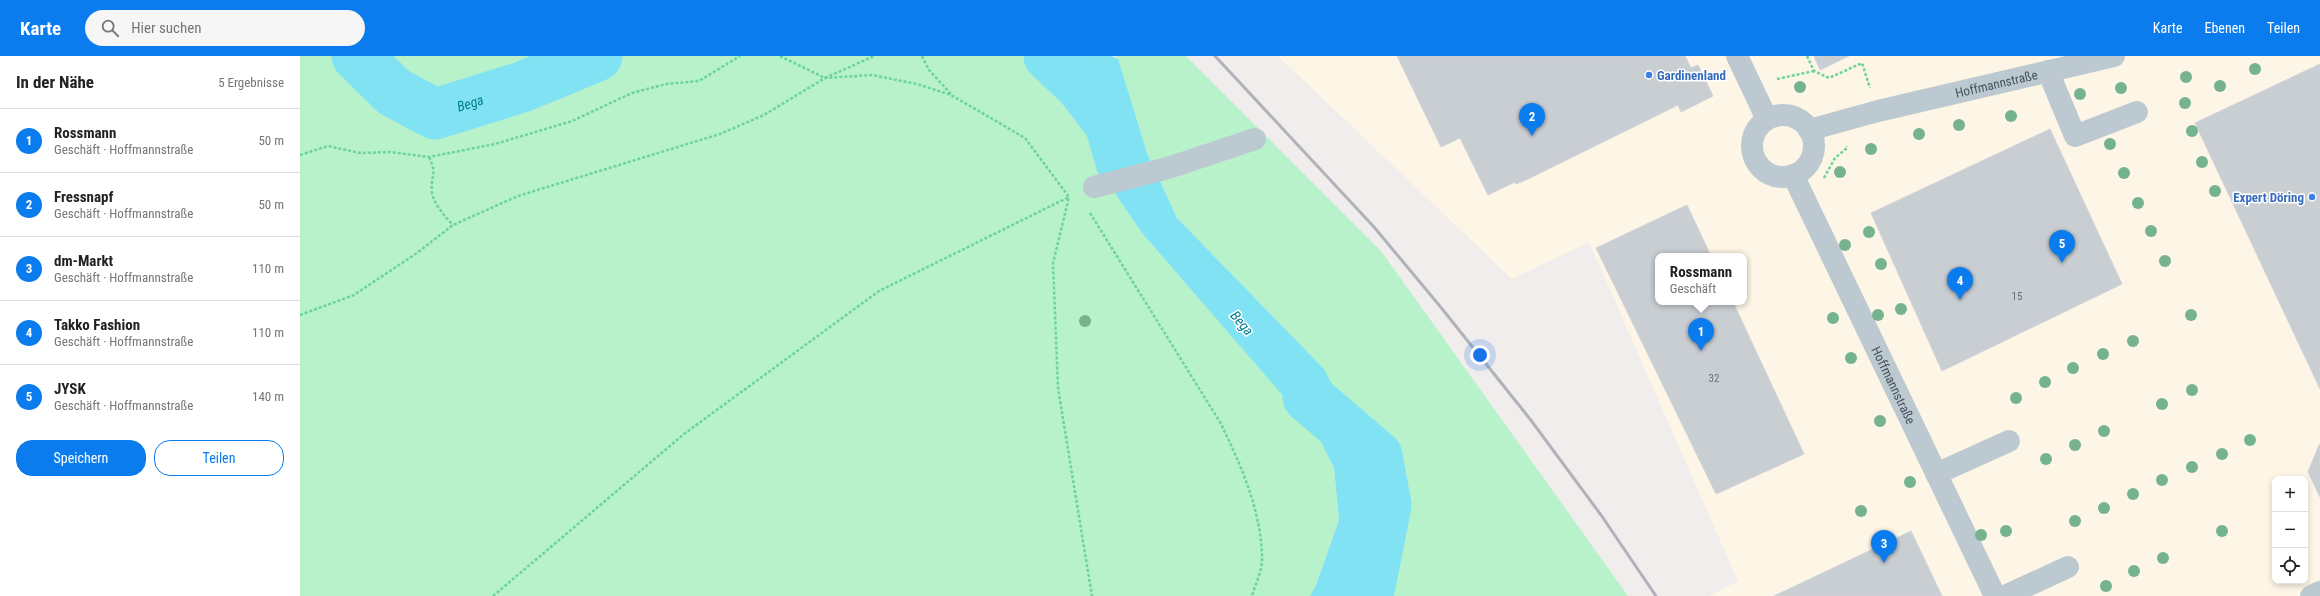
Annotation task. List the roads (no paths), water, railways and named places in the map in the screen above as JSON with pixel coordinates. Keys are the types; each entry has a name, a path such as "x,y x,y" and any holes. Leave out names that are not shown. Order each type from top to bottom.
{"street":[{"path":"1737,56 1767,119"},
{"name":"Hoffmannstraße","path":"1810,130 1878,111 2114,56"},
{"path":"2048,71 2075,136 2137,112"},
{"path":"1779,116 1791,116 1802,121 1810,130 1814,143 1812,156 1805,168 1793,175 1782,177 1771,175 1762,169 1756,161 1752,150 1753,139 1758,128 1767,119 1779,116"},
{"path":"1086,190 1168,168 1255,139"},
{"name":"Hoffmannstraße","path":"1793,175 1995,596"},
{"path":"1936,474 2009,441"},
{"path":"2005,596 2068,567"},
{"path":"2311,596 2320,592"}],"water":[{"path":"1076,56 1112,56 1118,59 1147,153 1177,218 1324,369 1364,446 1368,504 1357,586 1351,596 1310,596 1316,585 1339,520 1334,468 1318,436 1142,233 1108,183 1089,80"}],"waterway":[{"name":"Bega","path":"357,56 394,92 435,114 522,87 597,56"},
{"name":"Bega","path":"1049,56 1080,85 1110,124 1121,162"},
{"name":"Bega","path":"1308,397 1377,456 1386,505 1368,596"}],"railway":[{"path":"1215,56 1374,227 1439,305 1530,419 1601,515 1656,596"}],"place":[{"name":"Gardinenland","path":"1649,75"},
{"name":"Fressnapf","path":"1532,136"},
{"name":"Expert Döring","path":"2312,197"},
{"name":"JYSK","path":"2062,263"},
{"name":"Takko Fashion","path":"1960,300"},
{"name":"Rossmann","path":"1701,351"},
{"name":"dm-Markt","path":"1884,563"}]}
